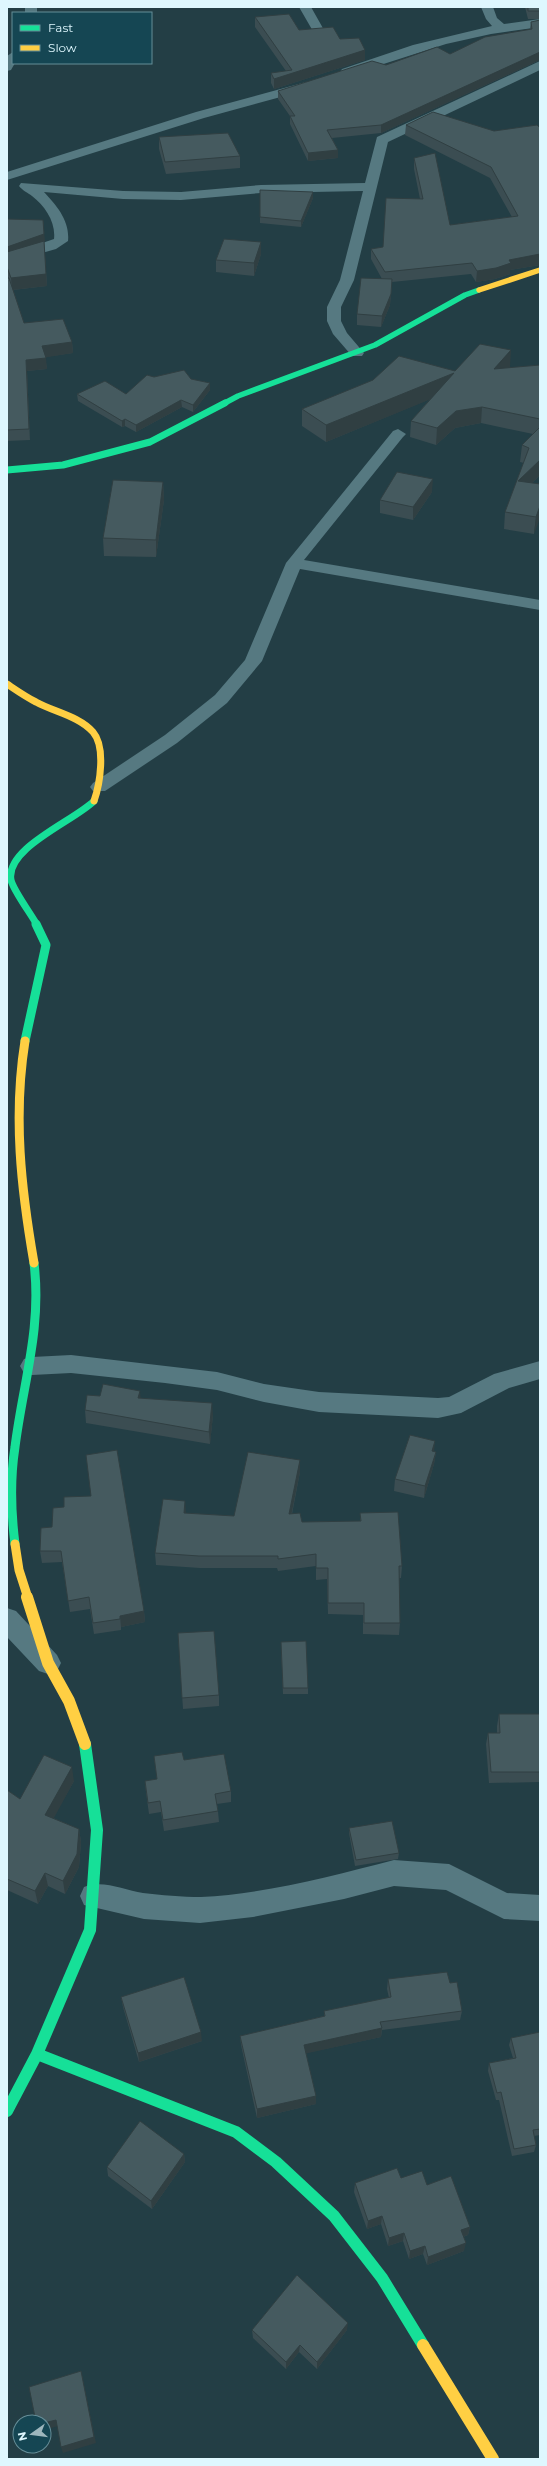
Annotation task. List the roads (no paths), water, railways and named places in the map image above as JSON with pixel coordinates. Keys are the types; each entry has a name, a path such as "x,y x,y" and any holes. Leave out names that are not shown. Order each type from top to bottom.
{"street":[{"path":"305,7 318,30"},
{"path":"487,7 492,19 501,28"},
{"path":"335,76 398,54 501,28 540,23"},
{"path":"7,67 12,58"},
{"path":"357,353 340,334 334,321 334,307 345,287 382,140 540,65"},
{"path":"7,177 200,115 320,82"},
{"path":"7,177 28,187 51,206 63,235 61,241 52,246 7,259"},
{"path":"28,187 122,195 181,196 261,189 370,187"},
{"path":"7,470 63,465 111,454 150,442 238,396 357,353 465,295 540,270"},
{"path":"99,787 171,739 221,699 253,661 294,564 306,546 398,434"},
{"path":"294,564 540,605"},
{"path":"7,684 34,702 82,723 94,733 99,749 101,768 96,798 88,810 40,837 15,862 11,870 11,880 41,930 46,945 21,1062 17,1145 27,1226 38,1288 32,1366 16,1439 12,1521 19,1570 48,1663 69,1701 85,1741 96,1830 94,1896 90,1930 37,2054 7,2110"},
{"path":"32,1366 71,1364 165,1374 217,1381 264,1393 319,1402 438,1408 453,1406 502,1381 540,1370"},
{"path":"7,1619 48,1663"},
{"path":"94,1896 144,1906 200,1910 260,1902 344,1886 394,1873 449,1878 504,1906 540,1908"},
{"path":"37,2054 236,2132 276,2162 334,2216 382,2278 493,2459"}]}
